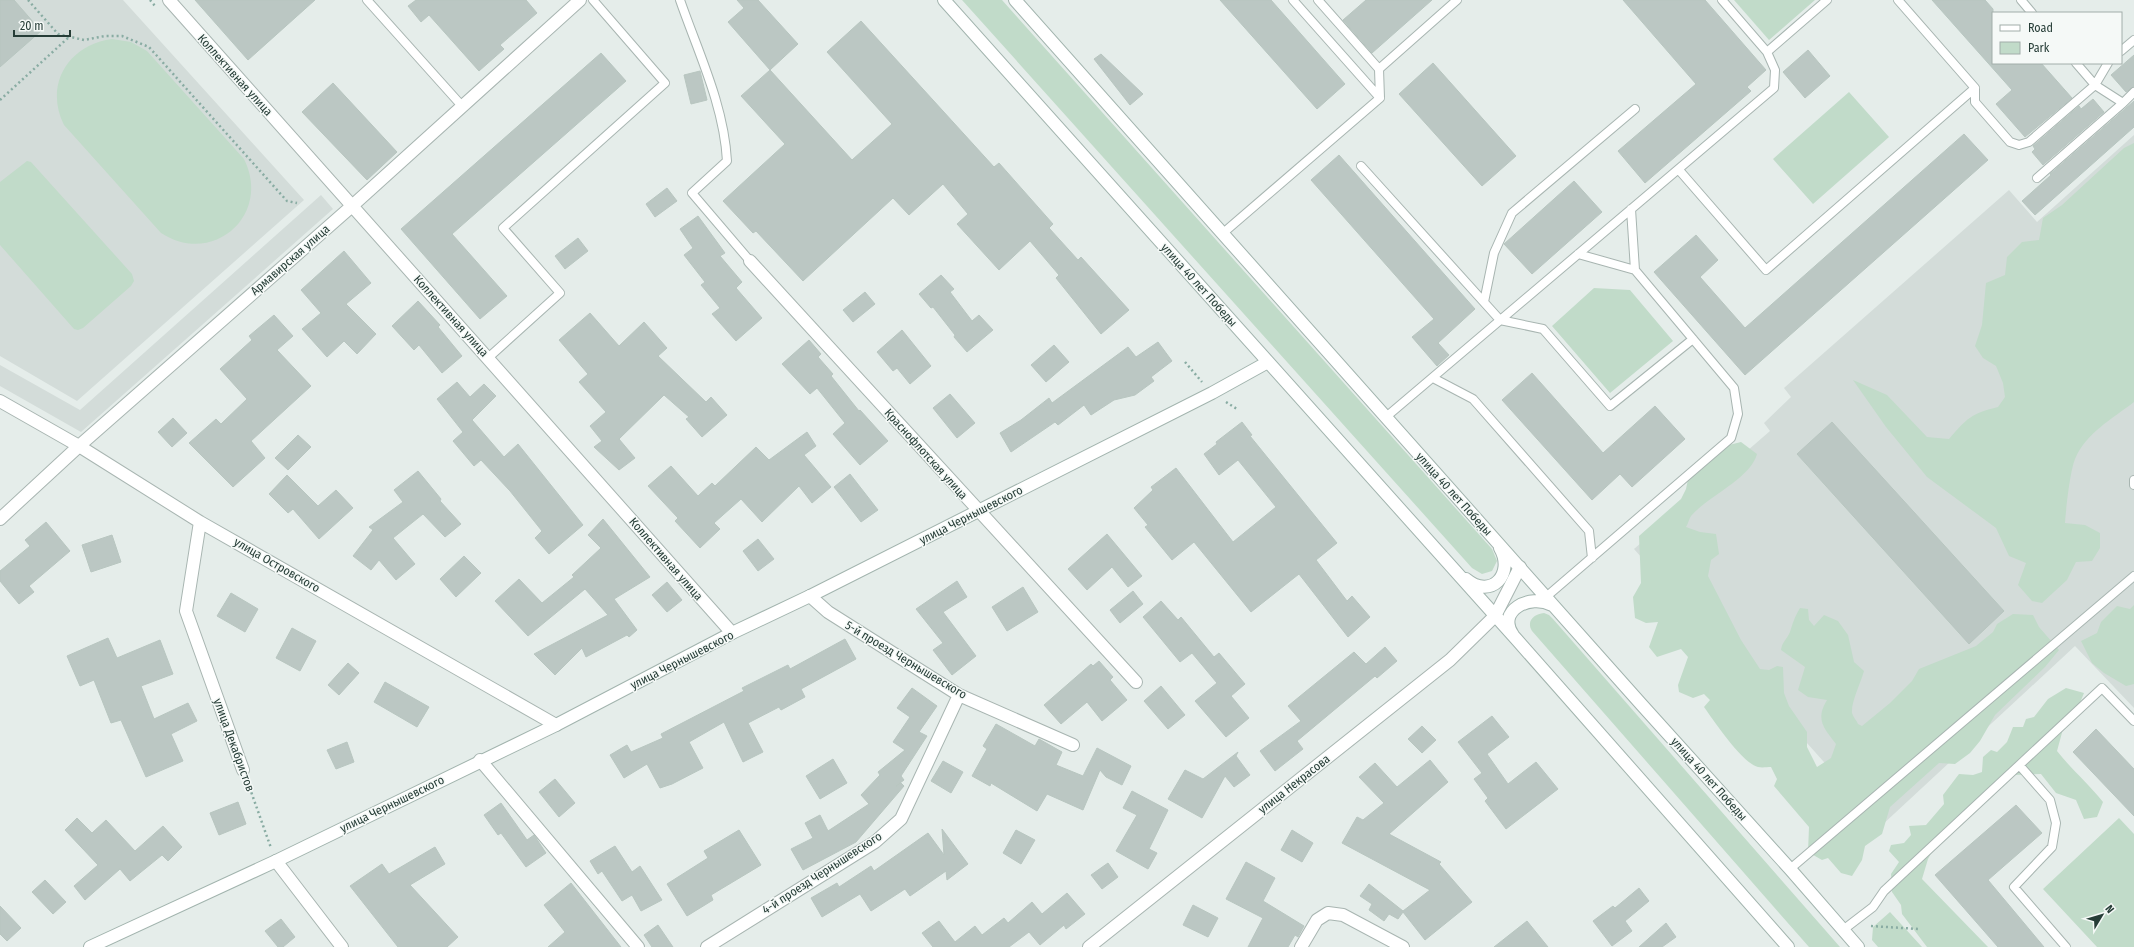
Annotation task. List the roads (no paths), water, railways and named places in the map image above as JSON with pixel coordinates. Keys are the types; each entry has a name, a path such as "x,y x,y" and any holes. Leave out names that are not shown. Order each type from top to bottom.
{"street":[{"name":"Коллективная улица","path":"169,0 732,634"},
{"name":"Армавирская улица","path":"0,519 79,446 352,206 580,0"},
{"name":"улица 40 лет Победы","path":"944,0 1454,569 1788,947"},
{"name":"улица 40 лет Победы","path":"1015,0 1858,947"},
{"name":"Краснофлотская улица","path":"750,261 978,512 1136,682"},
{"name":"улица Чернышевского","path":"90,947 276,861 480,760 556,725 732,634 978,512 1212,393 1268,362"},
{"name":"улица Островского","path":"0,401 79,446 200,522 556,725"},
{"name":"улица Декабристов","path":"200,522 186,611 243,770"},
{"name":"улица 40 лет Победы","path":"1454,569 1469,582 1486,587 1493,585 1501,578 1505,570 1505,562 1495,540"},
{"path":"1495,616 1520,567"},
{"name":"5-й проезд Чернышевского","path":"810,596 828,612 959,695 1073,745"},
{"name":"улица 40 лет Победы","path":"1518,641 1509,625 1513,611 1519,605 1536,600 1545,601 1559,612"},
{"name":"улица Некрасова","path":"1089,947 1450,660 1495,616"},
{"name":"4-й проезд Чернышевского","path":"707,947 875,842 901,819 959,695"},
{"path":"480,760 638,947"},
{"path":"276,861 342,947"},
{"path":"1301,947 1317,920 1328,913 1343,915 1403,947"}],"lane":[{"path":"367,0 462,106"},
{"path":"488,358 560,294 503,228 665,83 593,0"},
{"path":"680,0 716,103 726,143 727,161 692,193 750,261"},
{"path":"1293,0 1380,98"},
{"path":"1318,0 1379,69 1380,98"},
{"path":"1379,69 1457,0"},
{"path":"1386,417 1774,88 1775,70 1767,52 1722,0"},
{"path":"1767,52 1827,0"},
{"path":"1898,0 1975,88 1975,102 2010,142 2019,145 2029,142 2095,85 2107,64"},
{"path":"2021,0 2031,12"},
{"path":"2122,50 2134,40"},
{"path":"2077,64 2095,85 2122,103"},
{"path":"1678,170 1766,270 1975,88"},
{"path":"2037,178 2134,92"},
{"path":"1222,234 1380,98"},
{"path":"1484,302 1494,253 1512,213 1635,109"},
{"path":"1361,166 1500,320 1543,329 1610,406 1692,339"},
{"path":"1631,209 1635,270"},
{"path":"1546,597 1731,438 1738,414 1734,388 1635,270 1578,254"},
{"path":"1433,378 1473,399 1589,531 1592,558"},
{"path":"2134,480 2134,485"},
{"path":"1790,869 2134,576"},
{"path":"1843,930 1873,906 1884,891 2020,766 2102,688 2134,721"},
{"path":"2020,766 2050,800 2056,823 2052,847 2014,887 2066,947"}]}
